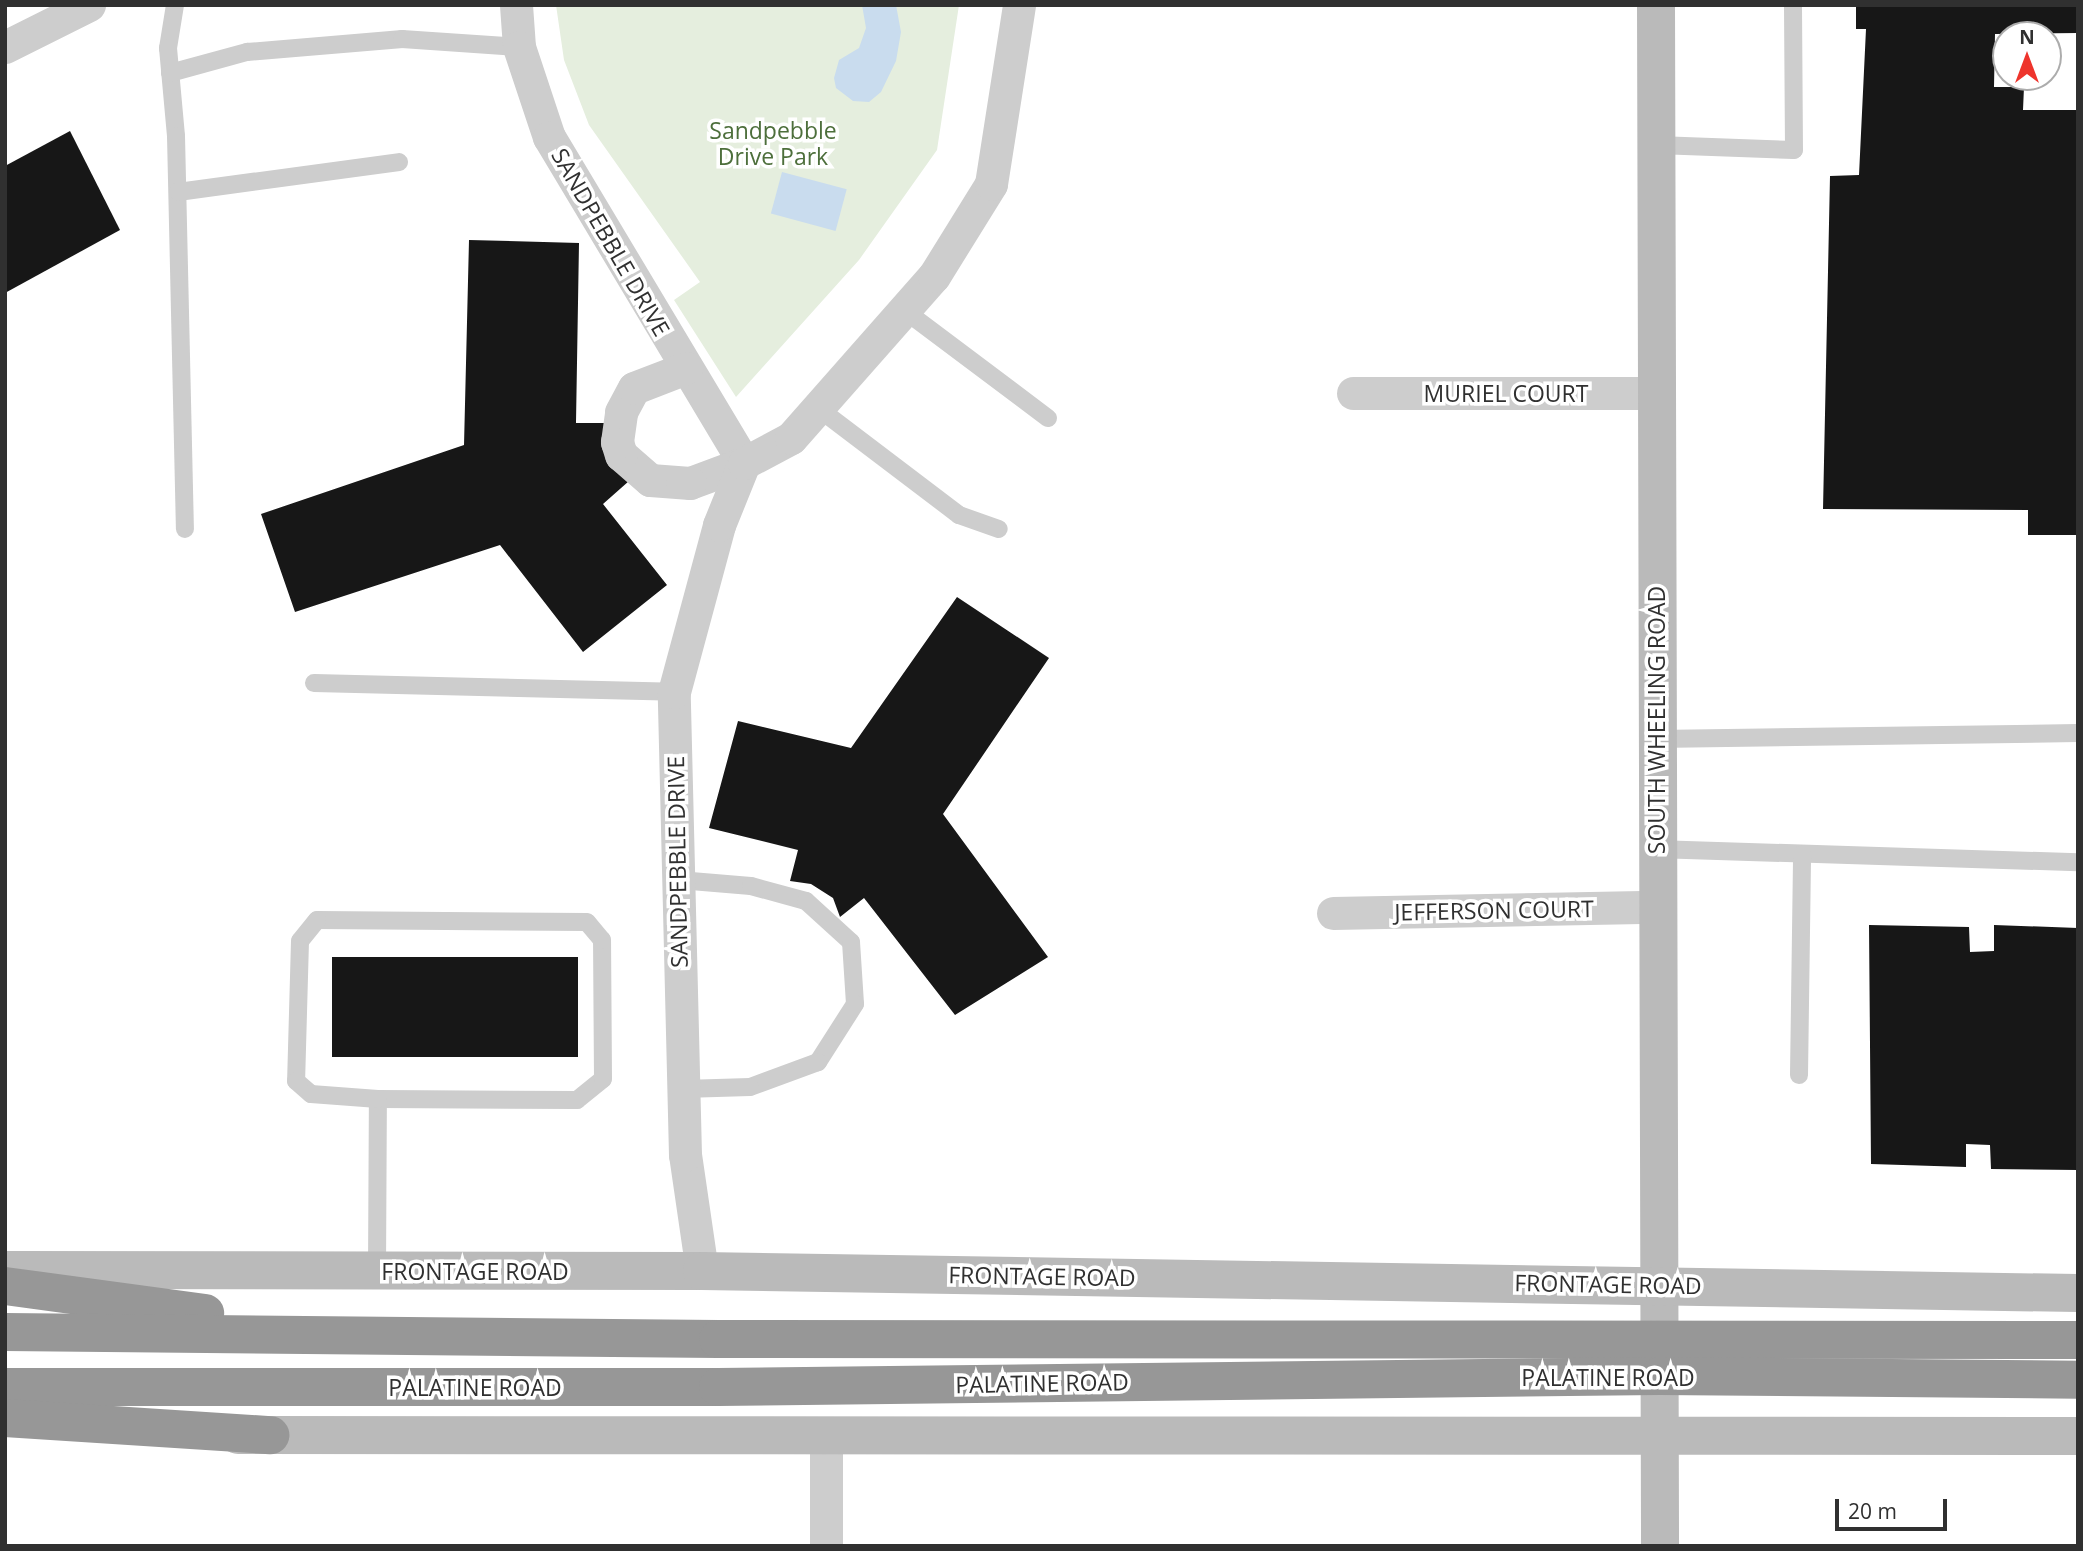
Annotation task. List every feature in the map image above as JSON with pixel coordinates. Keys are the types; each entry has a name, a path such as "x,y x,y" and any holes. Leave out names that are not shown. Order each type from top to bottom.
{"highway":[{"path":"5,1286 363,1335"},
{"name":"PALATINE ROAD","path":"5,1332 2078,1340"},
{"name":"PALATINE ROAD","path":"5,1387 732,1387 1659,1376 2078,1380"},
{"path":"5,1418 270,1435"}],"street":[{"path":"5,47 89,5"},
{"name":"SANDPEBBLE DRIVE","path":"516,5 519,47 549,136 744,463 719,525 674,692 685,1156 702,1271"},
{"path":"686,369 634,388 621,412 617,442 621,455 650,480 698,481 744,463 791,438 934,276 991,184 1019,5"},
{"name":"SOUTH WHEELING ROAD","path":"1656,5 1658,393 1655,907 1657,1284 1662,1436 1660,1546"},
{"name":"MURIEL COURT","path":"1353,393 1658,393"},
{"name":"JEFFERSON COURT","path":"1333,913 1655,907"},
{"name":"FRONTAGE ROAD","path":"5,1270 702,1271 1657,1284 2078,1293"},
{"path":"5,1435 2078,1436"},
{"path":"826,1435 826,1546"}],"lane":[{"path":"174,5 168,48 178,192 185,529"},
{"path":"1657,145 1794,150 1793,5"},
{"path":"170,74 247,52 402,39 519,47"},
{"path":"178,192 399,162"},
{"path":"904,310 1048,418"},
{"path":"818,408 959,515 999,529"},
{"path":"314,683 674,692"},
{"path":"1656,738 2078,733"},
{"path":"1655,849 2078,862"},
{"path":"1798,1076 1802,854"},
{"path":"679,880 751,886 806,901 851,942 855,1004 818,1062 750,1087 683,1089"},
{"path":"317,920 587,922 602,940 603,1079 577,1100 379,1099 311,1094 296,1081 300,941 317,920"},
{"path":"377,1270 379,1099"}],"green space":[{"name":"Sandpebble Drive Park","path":"556,5 959,5 937,150 859,260 736,397 674,300 700,282 589,125 564,60"}],"water":[{"path":"862,5 896,5 901,32 896,61 881,92 869,102 853,101 836,88 834,78 839,60 859,48 866,28"},
{"path":"782,172 847,189 836,231 771,214"}],"building":[{"path":"1856,5 2078,5 2078,33 2062,33 2062,21 1992,21 1992,91 2024,91 2023,110 2078,110 2078,535 2028,535 2028,510 1823,509 1830,176 1859,175 1866,29 1856,29"},
{"path":"70,131 120,230 5,293 5,166"},
{"path":"469,240 579,243 576,423 612,423 629,481 603,504 667,585 583,652 500,545 295,612 261,514 464,445"},
{"path":"957,597 1049,658 943,814 1048,957 955,1015 864,898 840,917 833,898 811,884 790,881 798,850 709,828 738,721 851,748"},
{"path":"1869,925 1969,927 1970,952 1994,951 1994,925 2078,928 2078,1170 1991,1169 1990,1145 1966,1144 1966,1167 1871,1164"},
{"path":"332,957 578,957 578,1057 332,1057"}]}
